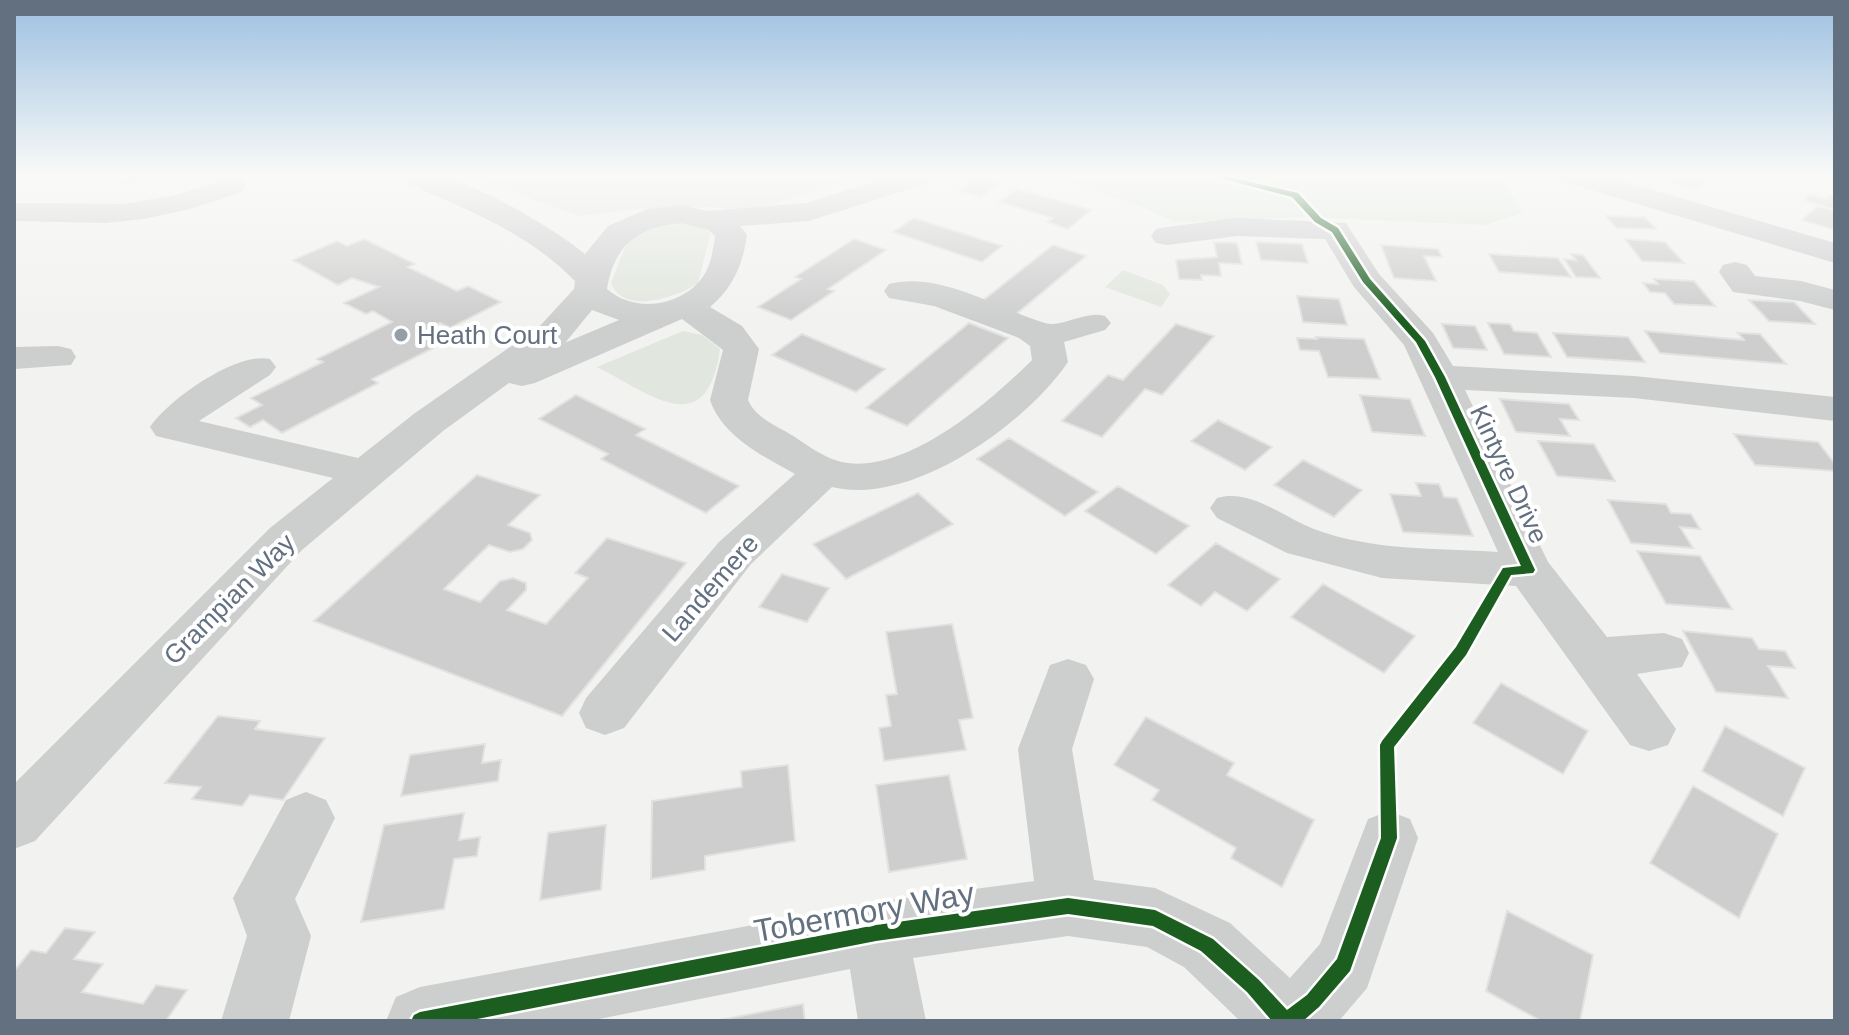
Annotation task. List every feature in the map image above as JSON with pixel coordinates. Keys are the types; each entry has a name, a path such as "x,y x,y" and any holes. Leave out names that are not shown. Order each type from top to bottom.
{"street":[{"path":"521,223 559,245 610,307 630,313 675,310 729,334 741,349 740,364 729,386 731,409 740,420 798,459 824,471 850,477 887,472 965,436 1014,398 1050,362 1051,349 1044,337 1015,323 941,297 901,291"},
{"path":"591,285 597,260 611,237 632,223"},
{"path":"675,310 714,285 727,259 731,235 726,226 720,223"},
{"path":"727,259 789,223"},
{"path":"1735,223 1835,253"},
{"path":"1167,236 1237,227 1335,230 1366,280 1420,341 1440,377"},
{"path":"1735,272 1745,285 1801,291 1835,300"},
{"name":"Grampian Way","path":"14,823 286,539 362,473 552,335 591,285"},
{"name":"Grampian Way","path":"464,398 675,310"},
{"path":"1044,337 1093,323"},
{"path":"14,358 58,357"},
{"path":"257,367 196,403 170,427 302,456 362,473"},
{"name":"Kintyre Drive","path":"1649,729 1529,570 1440,377 1634,387 1835,409"},
{"name":"Landemere","path":"605,713 735,553 824,471"},
{"name":"Kintyre Drive","path":"1232,508 1303,542 1382,562 1529,570"},
{"path":"1595,657 1664,653"},
{"path":"1068,679 1045,749 1068,906"},
{"path":"255,1021 279,936 264,898 306,818"},
{"path":"1286,1021 1313,1001 1344,965 1389,838"},
{"name":"Tobermory Way","path":"420,1021 876,933 1068,906 1155,918 1207,945 1286,1021"},
{"path":"876,933 892,1021"}],"shaded area":[{"path":"692,223 711,232 698,283 678,294 652,301 627,299 617,293 611,283 633,237 651,228"},
{"path":"1123,270 1163,285 1170,294 1161,307 1105,287"},
{"path":"683,331 702,335 720,349 713,378 703,396 689,403 655,398 597,367"}],"building":[{"path":"906,223 931,223 1002,246 982,262 893,232"},
{"path":"1051,223 1075,223 1068,229"},
{"path":"1612,223 1651,223 1656,229 1616,228"},
{"path":"1813,223 1835,223 1835,230"},
{"name":"Heath Court","path":"364,239 415,264 408,267 457,291 468,286 501,302 450,328 440,323 427,330 447,341 372,379 378,383 282,433 263,420 250,427 236,418 262,405 251,398 323,362 317,359 392,322 373,311 366,314 344,303 379,287 352,278 338,285 293,260 337,241 347,246"},
{"path":"854,239 886,250 828,289 834,291 791,320 758,307 801,279 795,277"},
{"path":"1625,239 1665,242 1684,263 1642,261"},
{"path":"1214,242 1237,243 1242,264 1219,263 1221,276 1201,275 1202,280 1179,279 1176,260 1217,257"},
{"path":"1256,242 1302,244 1308,263 1261,260"},
{"path":"1053,245 1086,256 1015,315 981,302"},
{"path":"1381,245 1438,249 1442,257 1424,256 1436,281 1394,278"},
{"path":"1489,254 1558,258 1571,277 1499,272"},
{"path":"1571,254 1583,255 1600,278 1576,277 1564,259 1576,260"},
{"path":"1654,279 1694,281 1715,306 1674,304 1665,293 1650,292 1643,283 1658,284"},
{"path":"1297,296 1339,299 1347,325 1303,322"},
{"path":"1749,300 1794,302 1815,324 1769,321"},
{"path":"969,323 1008,338 907,426 866,408"},
{"path":"1488,323 1510,324 1514,331 1537,333 1551,357 1504,354"},
{"path":"1176,324 1214,336 1162,395 1145,389 1102,437 1062,421 1108,375 1123,380"},
{"path":"1442,324 1475,326 1487,350 1453,348"},
{"path":"1645,331 1744,340 1738,333 1760,334 1786,364 1660,353"},
{"path":"1553,333 1628,337 1645,362 1567,357"},
{"path":"802,334 885,369 856,392 772,355"},
{"path":"1297,338 1364,339 1380,379 1328,377 1319,351 1300,350"},
{"path":"576,395 645,429 636,435 739,486 706,513 601,459 608,454 539,419"},
{"path":"1360,395 1410,399 1425,436 1372,432"},
{"path":"1500,399 1569,404 1579,420 1560,419 1570,436 1516,432"},
{"path":"1218,420 1272,447 1245,470 1191,441"},
{"path":"1734,434 1818,442 1835,464 1835,471 1755,465"},
{"path":"1009,438 1098,492 1065,516 977,459"},
{"path":"1538,441 1594,444 1615,481 1557,476"},
{"path":"1303,460 1362,490 1334,517 1274,485"},
{"path":"477,475 540,495 508,525 530,533 532,540 523,549 510,552 489,545 444,589 480,602 500,581 513,578 526,583 526,590 507,610 546,624 588,578 575,573 607,538 686,563 562,716 314,621"},
{"path":"1416,483 1439,484 1444,497 1457,498 1473,536 1403,532 1390,494 1421,496"},
{"path":"1118,486 1189,526 1156,554 1085,511"},
{"path":"918,493 953,524 846,579 813,544"},
{"path":"1608,500 1666,504 1671,513 1691,514 1700,529 1680,527 1693,548 1631,543"},
{"path":"1216,543 1280,579 1247,611 1215,592 1201,606 1168,585"},
{"path":"1637,551 1700,556 1732,609 1666,604"},
{"path":"782,574 829,588 807,622 759,607"},
{"path":"1323,584 1415,636 1384,673 1291,617"},
{"path":"952,624 973,718 959,720 966,750 884,761 879,728 891,726 886,695 897,694 886,632"},
{"path":"1683,631 1752,638 1759,649 1785,651 1795,668 1768,666 1788,698 1716,692"},
{"path":"1501,683 1588,731 1563,774 1473,723"},
{"path":"218,716 260,721 255,729 325,738 283,800 250,795 242,806 192,799 201,787 165,783"},
{"path":"1146,717 1234,763 1227,775 1314,820 1282,887 1231,858 1236,848 1152,800 1159,790 1114,765"},
{"path":"1725,726 1805,768 1783,816 1702,771"},
{"path":"485,744 482,763 501,760 498,781 401,796 410,755"},
{"path":"788,765 795,841 705,856 705,870 651,879 652,801 742,787 741,771"},
{"path":"949,775 967,859 889,872 876,785"},
{"path":"1693,786 1778,834 1739,918 1650,863"},
{"path":"464,813 459,840 480,837 477,856 454,859 444,909 361,922 384,825"},
{"path":"606,825 601,890 540,900 548,833"},
{"path":"1507,911 1593,955 1580,1021 1541,1021 1486,991"},
{"path":"65,928 95,932 74,959 103,964 82,992 143,1004 156,985 187,990 166,1021 14,1021 14,971 31,950 46,953"},
{"path":"803,1004 805,1021 715,1021"}],"cycle path":[{"path":"1288,1021 1313,1001 1344,965 1389,838 1387,745 1461,651 1507,571 1529,570 1440,377 1420,341 1366,280 1335,230 1324,223"},
{"path":"420,1021 876,933 1068,906 1155,918 1207,945 1253,986 1284,1021"}],"place":[{"name":"Heath Court","path":"401,335"}]}
